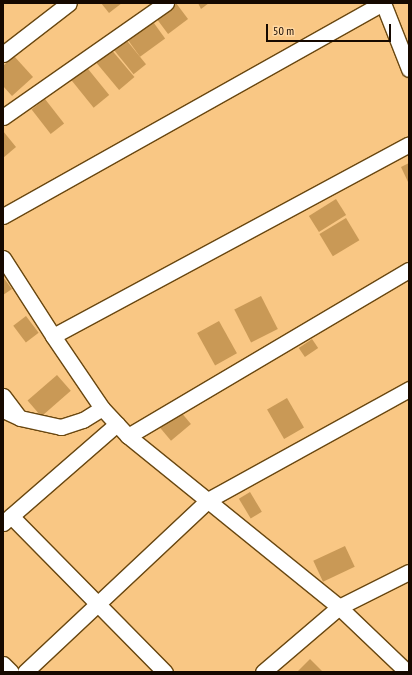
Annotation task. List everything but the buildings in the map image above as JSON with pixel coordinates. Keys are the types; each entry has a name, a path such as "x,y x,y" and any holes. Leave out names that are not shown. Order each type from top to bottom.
{"street":[{"path":"3,54 69,3"},
{"path":"3,117 166,3"},
{"path":"3,216 382,3 409,69"},
{"path":"53,336 409,144"},
{"path":"3,258 53,336 102,408 128,436 339,607 407,672"},
{"path":"128,436 409,270"},
{"path":"25,672 208,500 409,389"},
{"path":"3,396 20,418"},
{"path":"3,410 20,418 61,427 83,420 102,408"},
{"path":"117,424 7,519 98,605 165,672"},
{"path":"263,672 339,607 409,572"},
{"path":"3,664 10,672"}]}
